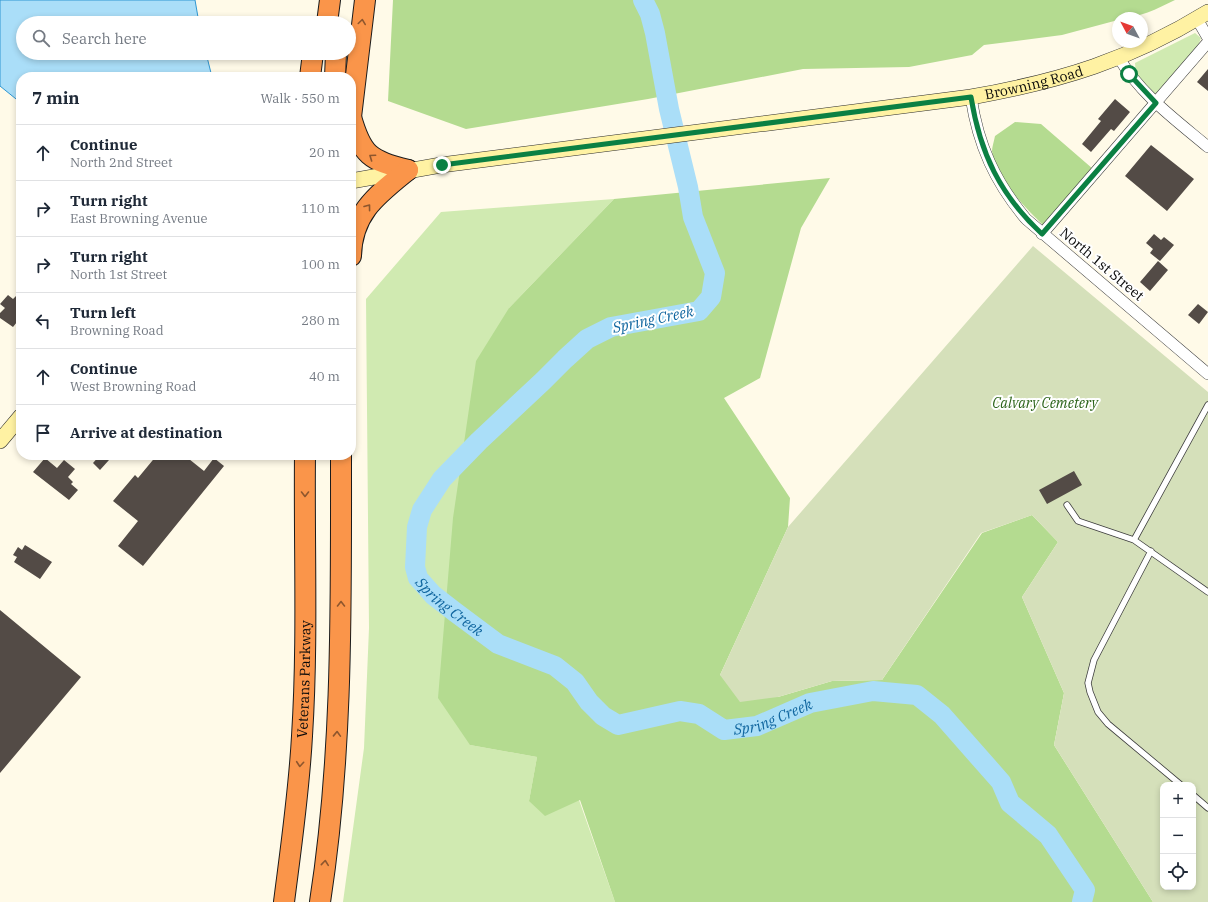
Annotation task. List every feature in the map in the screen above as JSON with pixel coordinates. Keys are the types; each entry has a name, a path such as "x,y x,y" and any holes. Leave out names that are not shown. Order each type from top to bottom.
{"highway":[{"path":"328,16 330,0"},
{"path":"340,16 341,0"},
{"path":"356,75 365,0"},
{"path":"311,72 312,60"},
{"path":"320,72 321,60"},
{"path":"335,72 336,60"},
{"path":"356,136 366,152 380,161 408,170"},
{"path":"356,227 366,208 385,188 408,170"},
{"name":"Veterans Parkway","path":"284,902 296,811 302,736 305,578 305,460"},
{"path":"320,902 330,818 337,739 341,616 341,460"}],"street":[{"path":"1202,15 1208,38"},
{"name":"Browning Road","path":"356,180 408,170 971,97 1045,82 1119,58 1164,37 1202,15"},
{"path":"1042,234 1208,42"},
{"path":"1119,58 1129,74 1156,103 1208,147"},
{"name":"North 1st Street","path":"971,97 980,142 1000,184 1026,219 1208,374"},
{"path":"0,440 16,422"}],"lane":[{"path":"1134,540 1208,405"},
{"path":"1067,504 1078,521 1134,540 1208,592"},
{"path":"1150,551 1094,660 1088,682 1090,692 1098,712 1108,724 1177,782"},
{"path":"1196,798 1208,808"}],"green space":[{"path":"393,0 1175,0 1148,12 1112,12 1112,22 1062,35 984,45 972,55 909,67 803,69 648,99 466,129 388,101"},
{"path":"1195,33 1201,38 1198,46 1156,94 1153,94 1136,74 1135,63"},
{"path":"1015,122 1041,124 1093,169 1043,225 1028,210 1005,182 994,161 992,151 995,136"},
{"path":"830,178 801,228 760,378 724,398 790,498 788,527 720,675 778,697 832,681 882,680 982,533 1032,515 1058,542 1022,597 1064,693 1054,745 1153,902 615,902 580,800 545,816 529,801 537,757 470,745 438,698 453,518 476,361 509,308 614,199"},
{"path":"614,199 509,308 470,745 537,757 529,801 579,800 615,902 343,902 364,748 369,628 366,299 441,212"},
{"name":"Calvary Cemetery","path":"1033,246 1208,392 1208,902 1153,902 1054,745 1064,693 1022,597 1058,542 1032,515 981,533 882,680 832,681 778,697 740,702 720,675 788,527"}],"water":[{"path":"0,0 195,0 198,16 16,16 16,60 208,60 211,72 16,72 16,99 0,86"}],"building":[{"path":"1208,69 1208,91 1197,82"},
{"path":"1115,99 1130,112 1114,131 1111,129 1091,152 1082,144 1101,121 1098,119"},
{"path":"1151,145 1194,179 1167,211 1125,176"},
{"path":"1154,234 1161,240 1164,237 1174,245 1160,261 1150,253 1153,249 1146,243"},
{"path":"1158,261 1168,270 1150,291 1140,282"},
{"path":"8,295 13,299 16,296 16,323 13,327 0,318 0,313 5,308 0,304"},
{"path":"1198,304 1208,312 1199,324 1188,315"},
{"path":"43,460 47,460 57,468 64,460 75,469 68,477 73,482 71,484 78,490 69,500 33,472"},
{"path":"96,460 109,460 100,470 93,463"},
{"path":"153,460 190,460 204,471 212,460 216,460 224,466 143,566 118,546 138,521 113,501 135,475 138,478"},
{"path":"1074,471 1082,485 1047,504 1039,490"},
{"path":"25,545 52,562 40,579 14,562 17,557 13,555 18,547 22,550"},
{"path":"0,610 81,677 0,773"}],"waterway":[{"name":"Spring Creek","path":"643,0 650,14 655,33 669,109 688,187 693,217 715,273 711,297 699,311 611,327 587,339 479,441 442,479 422,510 417,527 415,567 418,578 433,595 498,644 555,666 575,682 589,702 603,716 618,725 680,711 699,714 724,730 757,726 810,703 873,691 917,695 942,715 1001,782 1010,803 1048,835 1085,890 1082,902"}],"route":[{"path":"442,165 971,97 980,142 991,167 1011,202 1042,234 1156,103 1129,74"}]}
